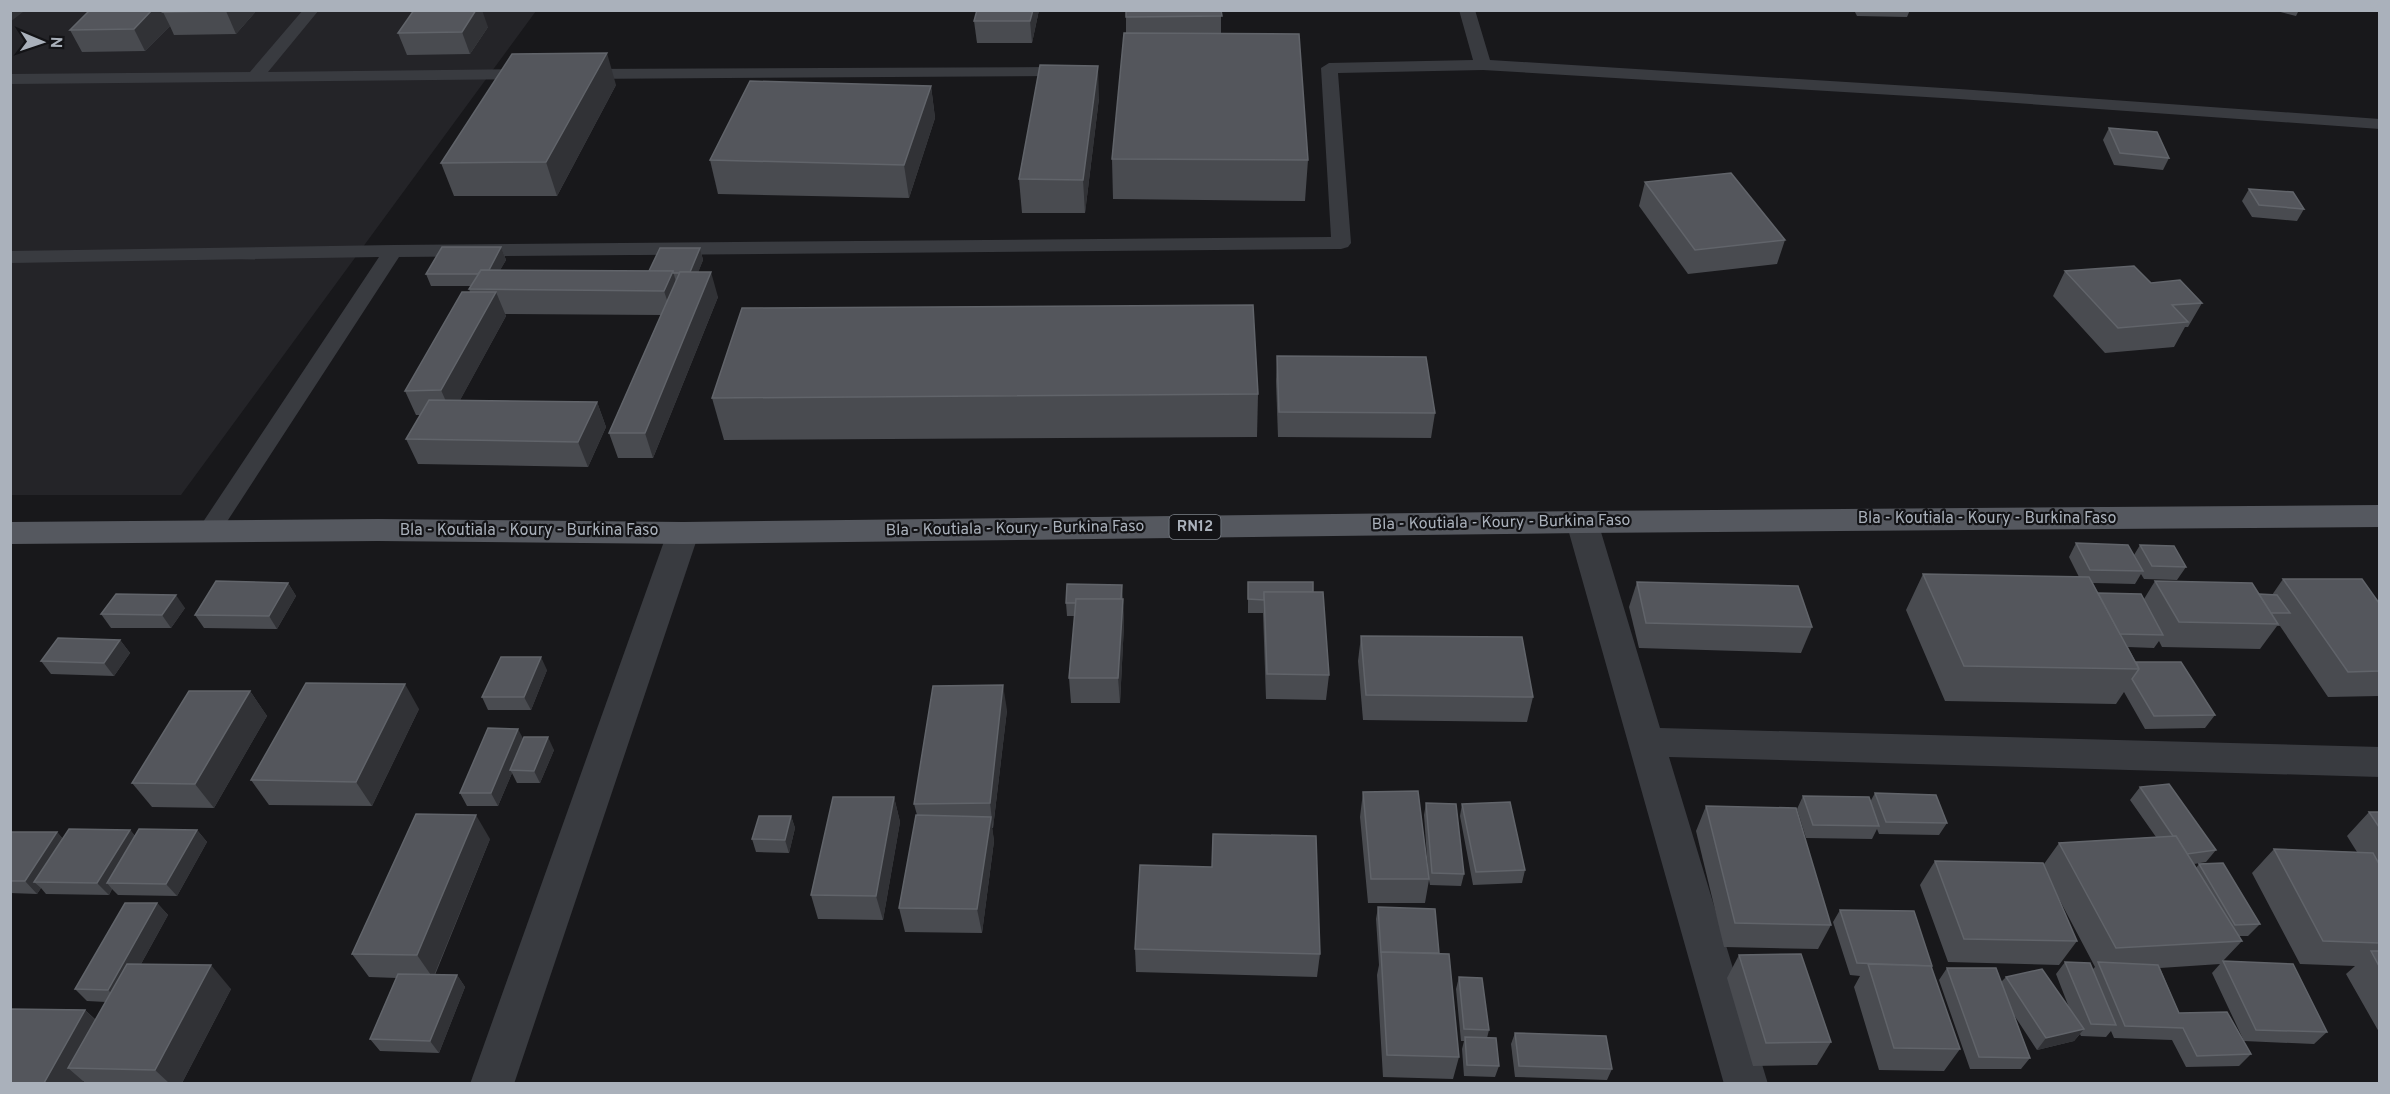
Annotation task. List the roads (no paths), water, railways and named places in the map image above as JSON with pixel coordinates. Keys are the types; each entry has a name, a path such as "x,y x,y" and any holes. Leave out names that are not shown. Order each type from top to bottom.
{"main road":[{"name":"Bla - Koutiala - Koury - Burkina Faso","path":"10,533 683,532 2379,516"}],"street":[{"path":"1582,522 1746,1083"},
{"path":"492,1083 683,532"},
{"path":"1646,742 2379,762"}],"lane":[{"path":"254,77 312,10"},
{"path":"1467,10 1483,65"},
{"path":"10,257 393,251 1341,243 1329,68 1483,65 1959,94 2379,124"},
{"path":"10,79 1051,72"},
{"path":"209,531 393,251"}]}
